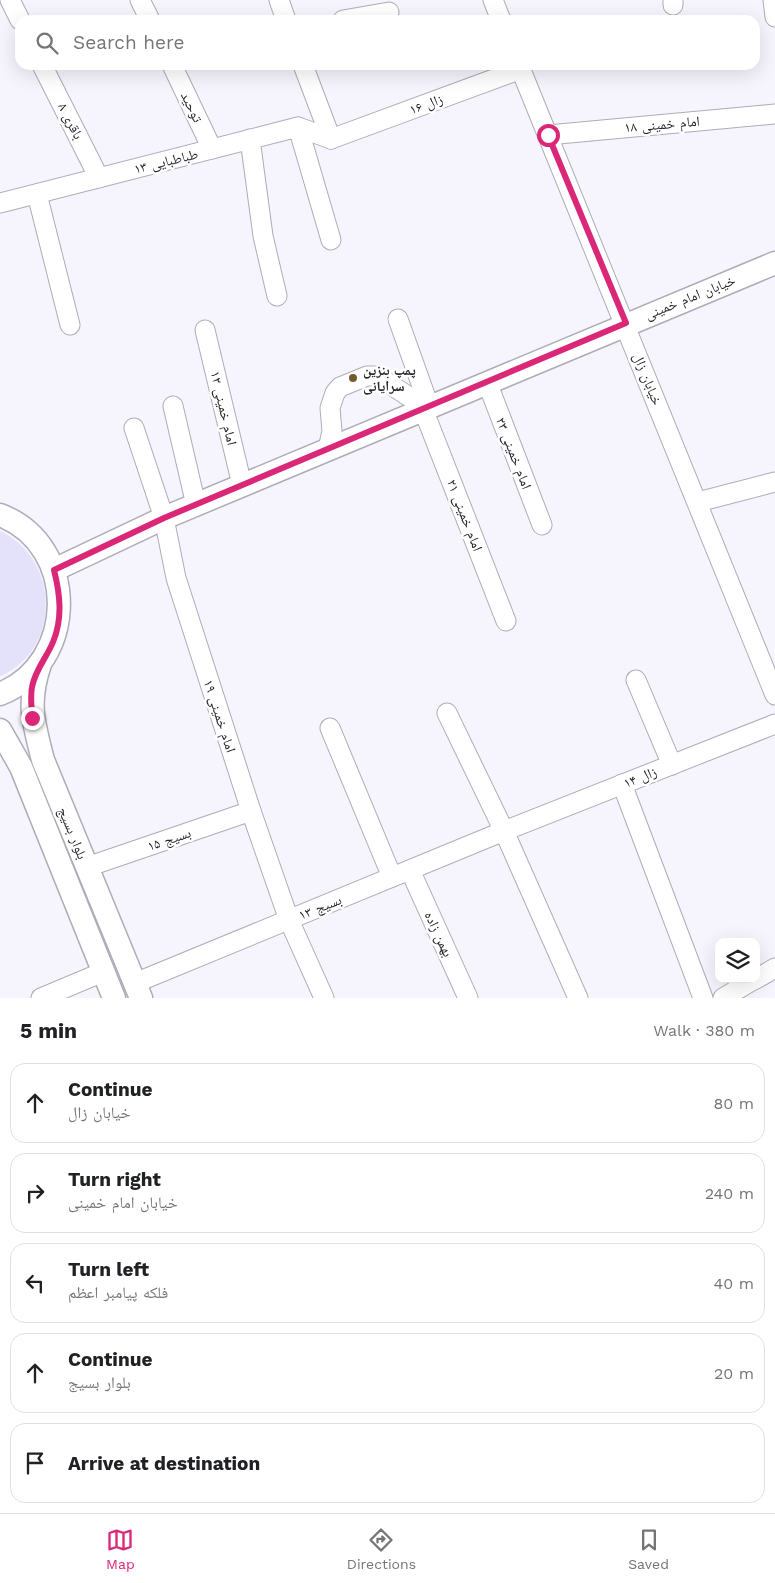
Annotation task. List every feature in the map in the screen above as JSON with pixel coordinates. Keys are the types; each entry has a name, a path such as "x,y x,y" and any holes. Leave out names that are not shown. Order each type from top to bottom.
{"main road":[{"name":"خیابان امام خمینی","path":"54,570 164,518 626,323 775,263"},
{"path":"0,515 28,532 43,549 54,570 60,594 59,619 53,642 40,664 23,681 0,694"},
{"name":"بلوار بسیج","path":"40,664 32,688 32,718 43,760 138,991"},
{"name":"بلوار بسیج","path":"0,730 21,767 114,998"}],"street":[{"path":"10,0 18,15"},
{"path":"140,0 148,15"},
{"path":"279,0 284,15"},
{"path":"493,0 499,15"},
{"path":"774,0 775,17"},
{"path":"372,15 389,12"},
{"name":"باقری ۸","path":"45,70 99,178"},
{"name":"توحید","path":"174,70 212,149"},
{"path":"305,70 331,139"},
{"name":"زال ۱۶","path":"331,139 512,70"},
{"name":"خیابان زال","path":"521,70 626,323 775,695"},
{"name":"امام خمینی ۱۸","path":"548,135 775,114"},
{"path":"298,127 331,139"},
{"path":"298,127 331,240"},
{"name":"طباطبایی ۱۳","path":"0,203 298,127"},
{"path":"250,139 264,236 276,296"},
{"path":"37,194 70,326"},
{"name":"امام خمینی ۲۱","path":"398,319 426,408 506,621"},
{"name":"امام خمینی ۱۲","path":"205,330 242,485"},
{"path":"328,449 332,431 330,408 335,393 340,387 368,376 377,376 426,408"},
{"name":"امام خمینی ۲۳","path":"487,382 542,525"},
{"path":"173,406 196,505"},
{"name":"امام خمینی ۱۹","path":"134,428 164,518 176,578 251,811 289,920 324,998"},
{"path":"698,502 775,482"},
{"path":"636,680 672,765"},
{"path":"447,713 504,831 578,998"},
{"name":"زال ۱۴","path":"504,831 775,724"},
{"path":"330,728 392,877"},
{"path":"622,784 703,998"},
{"name":"بسیج ۱۵","path":"87,867 251,811"},
{"name":"بسیج ۱۳","path":"138,991 289,920 504,831"},
{"name":"بهمن زاده","path":"410,870 468,998"},
{"path":"760,977 775,968"},
{"path":"41,998 103,972"},
{"path":"723,998 749,983"}],"shaded area":[{"path":"0,531 20,544 34,562 43,582 46,604 43,626 35,646 20,663 0,676"}],"place":[{"name":"پمپ بنزین سرایانی","path":"353,378"}],"route":[{"path":"32,718 32,688 40,664 53,642 59,619 60,594 54,570 164,518 626,323 548,135"}]}
